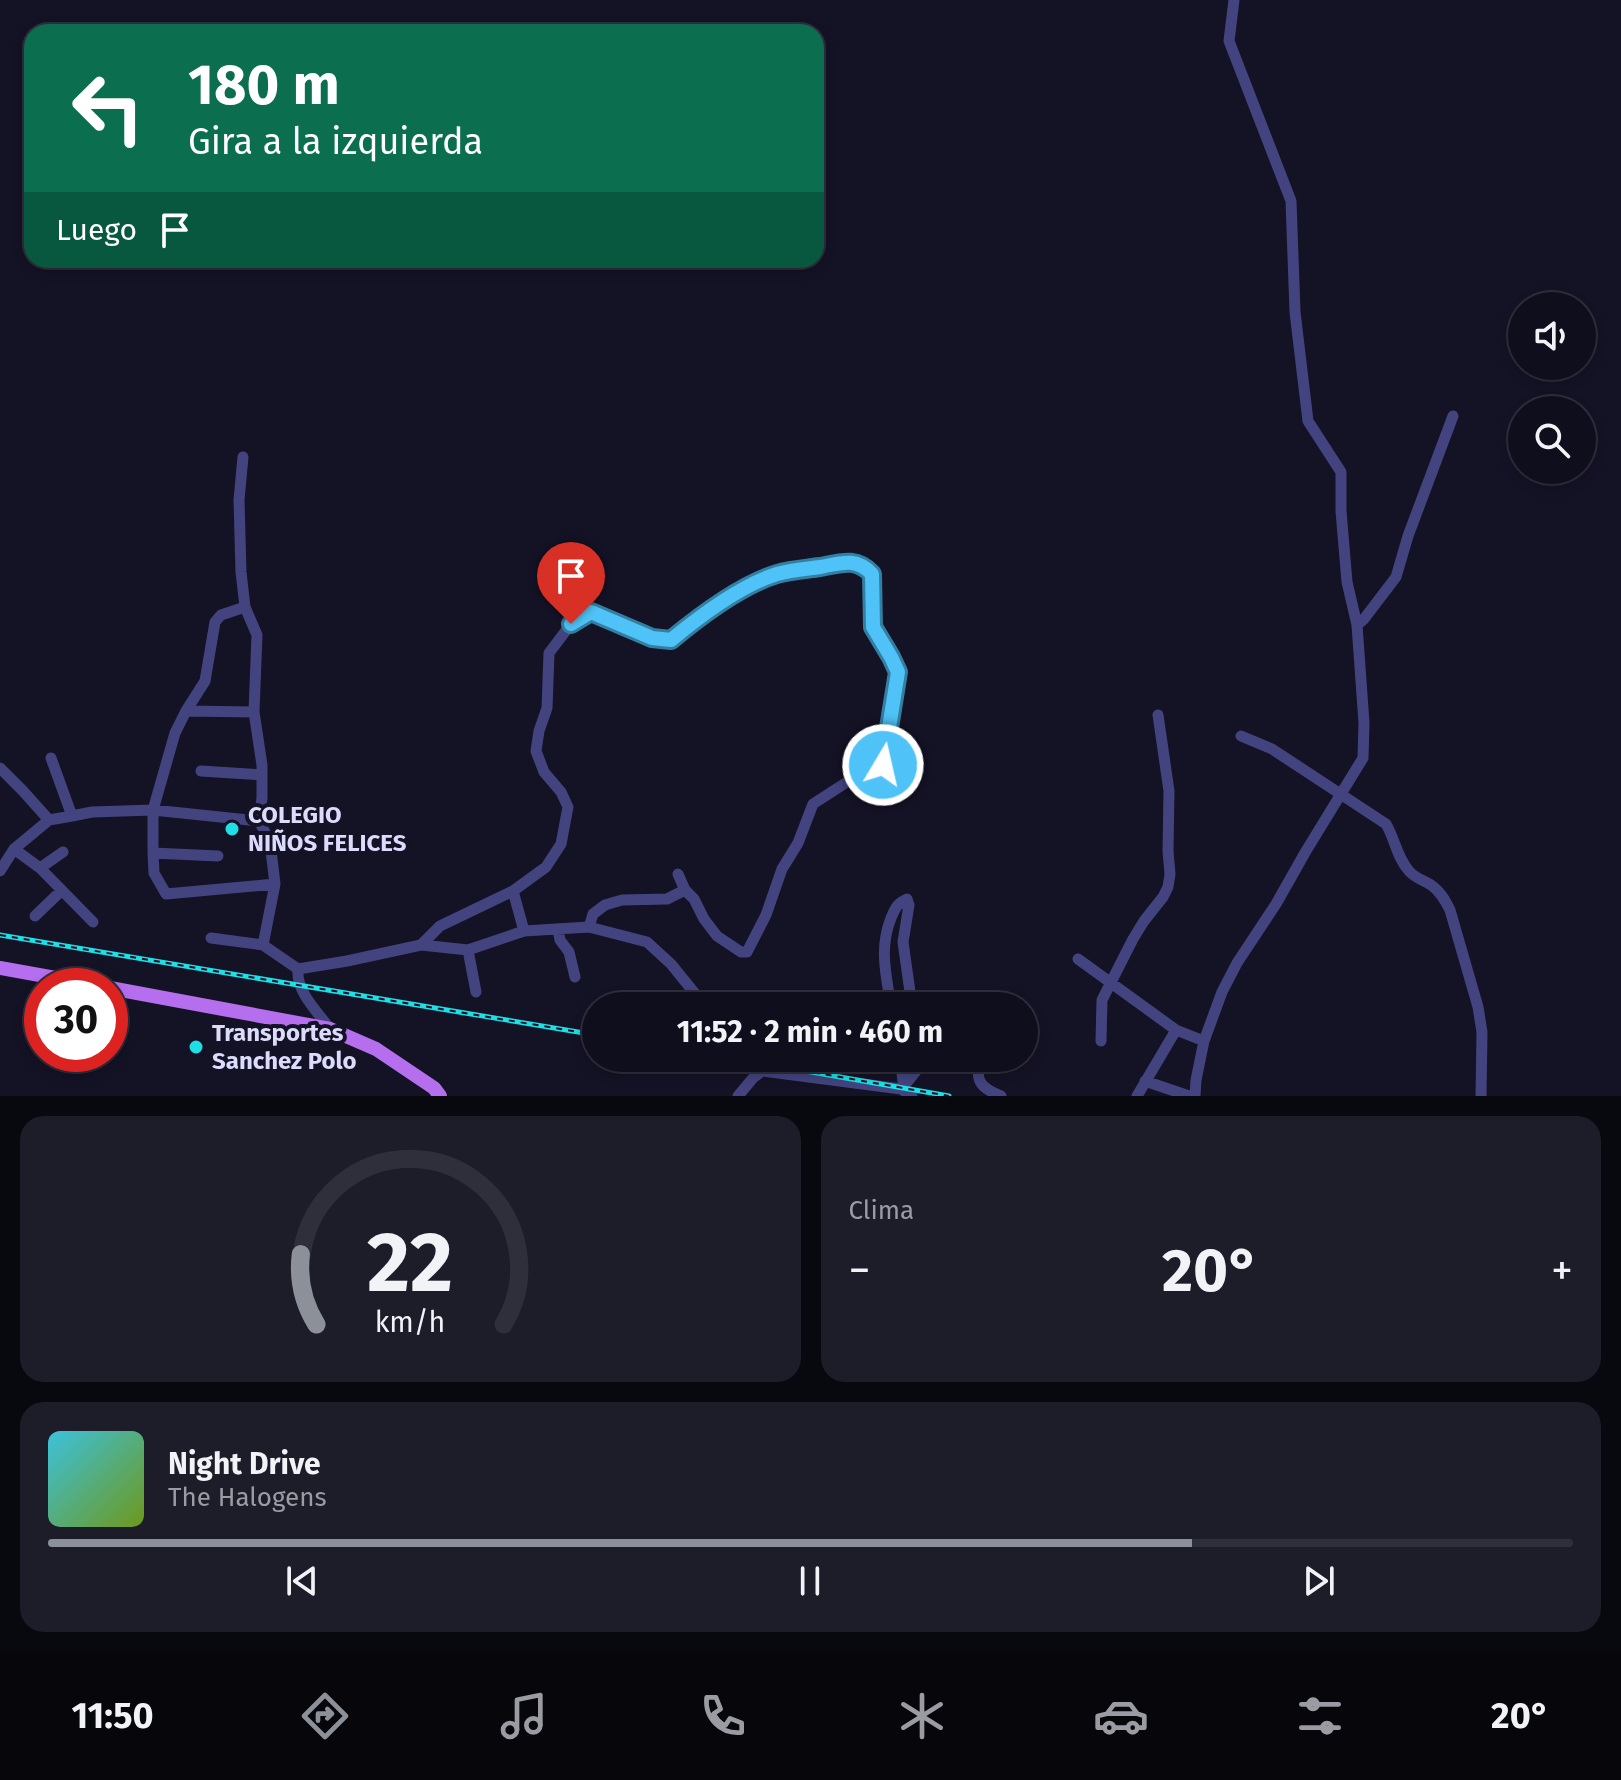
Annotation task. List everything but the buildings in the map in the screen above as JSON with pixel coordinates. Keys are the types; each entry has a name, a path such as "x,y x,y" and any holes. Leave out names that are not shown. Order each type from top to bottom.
{"main road":[{"path":"0,968 24,972"},
{"path":"128,991 330,1029 376,1049 434,1088 440,1096"}],"street":[{"path":"1145,1081 1192,1096 1204,1041 1216,1006 1237,963 1363,758 1364,723 1357,625 1347,582 1341,472 1308,421 1295,312 1291,201 1229,41 1234,0"},
{"path":"1357,625 1400,570 1408,536 1453,416"},
{"path":"243,457 241,572 245,607 257,635 254,712 262,775 259,821 270,842 275,884 263,945"},
{"path":"421,945 440,926 513,891 546,867 561,844 568,807 561,792 544,772 536,751 547,708 549,653 571,624 591,612 652,638 671,640 697,618 778,573 851,561 866,567 872,574 873,627 898,672 881,772 876,776 847,782 813,804 747,952 741,952 717,936 685,890 678,874"},
{"path":"245,607 221,615 215,622 205,681 175,733 153,810 154,873 166,894 275,884"},
{"path":"186,711 254,712"},
{"path":"1101,1041 1102,1000 1144,921 1168,887 1169,791 1158,715"},
{"path":"1241,736 1272,749 1386,824 1406,868 1443,896 1450,910 1478,1007 1482,1032 1481,1096"},
{"path":"51,758 72,816"},
{"path":"0,768 49,820"},
{"path":"201,771 262,775"},
{"path":"0,871 14,849 49,820 92,812 153,810 259,821"},
{"path":"14,849 40,868 93,922"},
{"path":"40,868 63,852"},
{"path":"153,853 218,856"},
{"path":"589,927 593,914 605,905 622,900 667,899 685,890"},
{"path":"35,916 61,891"},
{"path":"513,891 524,931"},
{"path":"889,992 883,958 885,939 895,908 907,899 909,905 903,942 910,992"},
{"path":"211,938 263,945 298,969 421,945 468,950 524,931 589,927 647,942 671,964 694,992"},
{"path":"558,929 560,940 569,952 575,977"},
{"path":"468,950 476,992"},
{"path":"1078,959 1176,1030 1204,1041"},
{"path":"298,969 297,979 304,995 330,1029"},
{"path":"1137,1096 1176,1030"},
{"path":"738,1096 761,1072"},
{"path":"769,1072 907,1091 917,1072"},
{"path":"978,1072 978,1079 986,1089 1001,1096"}],"railway":[{"path":"0,935 582,1033"},
{"path":"811,1072 949,1096"}],"place":[{"name":"COLEGIO NIÑOS FELICES","path":"232,829"},
{"name":"Transportes Sanchez Polo","path":"196,1047"}],"route":[{"path":"571,624 591,612 652,638 671,640 697,618 778,573 851,561 866,567 872,574 873,627 898,672 883,765"}]}
